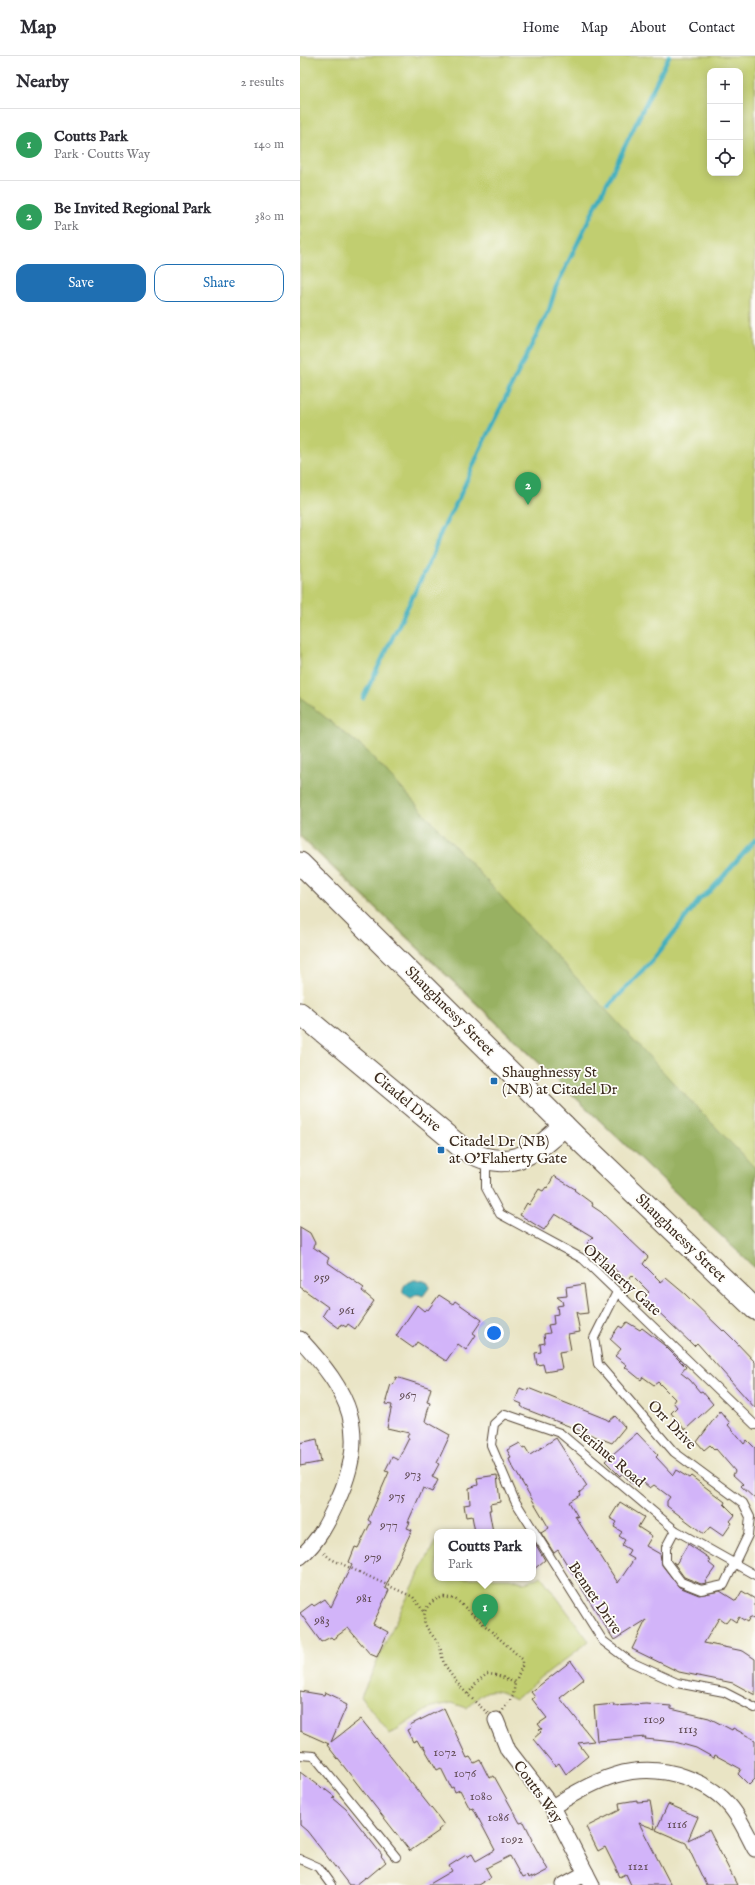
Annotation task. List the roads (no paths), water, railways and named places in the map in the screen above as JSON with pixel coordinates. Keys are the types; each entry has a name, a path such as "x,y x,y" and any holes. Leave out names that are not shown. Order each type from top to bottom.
{"main road":[{"name":"Shaughnessy Street","path":"300,863 564,1125 755,1309"},
{"name":"Citadel Drive","path":"300,1013 462,1148 474,1155 486,1159 514,1159 528,1155 542,1146 564,1125"}],"street":[{"path":"300,1339 328,1371 340,1389 348,1405 354,1441 349,1474 330,1519 313,1544 300,1557"},
{"name":"Coutts Way","path":"496,1720 502,1738 512,1756 552,1807 589,1879"},
{"path":"552,1807 594,1783 614,1775 630,1771 648,1770 665,1772 692,1780 719,1795 740,1820 755,1849"},
{"path":"564,1885 589,1879"}],"lane":[{"name":"OFlaherty Gate","path":"486,1159 486,1188 500,1214 583,1259 755,1425"},
{"name":"Orr Drive","path":"617,1292 594,1338 598,1364 674,1452 743,1503 750,1517 748,1535 734,1564"},
{"name":"Clerihue Road","path":"494,1424 505,1414 560,1433 675,1530 755,1575"},
{"name":"Bennet Drive","path":"494,1424 491,1445 515,1501 533,1529"},
{"path":"675,1530 666,1547 666,1562 681,1582 701,1590 724,1585 734,1564"},
{"name":"Bennet Drive","path":"536,1534 603,1641 631,1662 670,1680 677,1683 724,1692 755,1708"},
{"path":"300,1755 314,1756 396,1857"},
{"path":"300,1859 318,1867 331,1885"}],"water":[{"path":"414,1280 428,1283 429,1288 423,1296 418,1294 411,1298 403,1293 403,1288 406,1284"}],"waterway":[{"path":"363,698 432,557 441,532 459,498 483,443 549,310 556,287 669,56"},
{"path":"608,1007 655,957 700,899 711,890 755,840"}],"place":[{"name":"Be Invited Regional Park","path":"528,505"},
{"name":"Shaughnessy St (NB) at Citadel Dr","path":"494,1081"},
{"name":"Citadel Dr (NB) at O'Flaherty Gate","path":"441,1150"},
{"name":"Coutts Park","path":"485,1627"}]}
